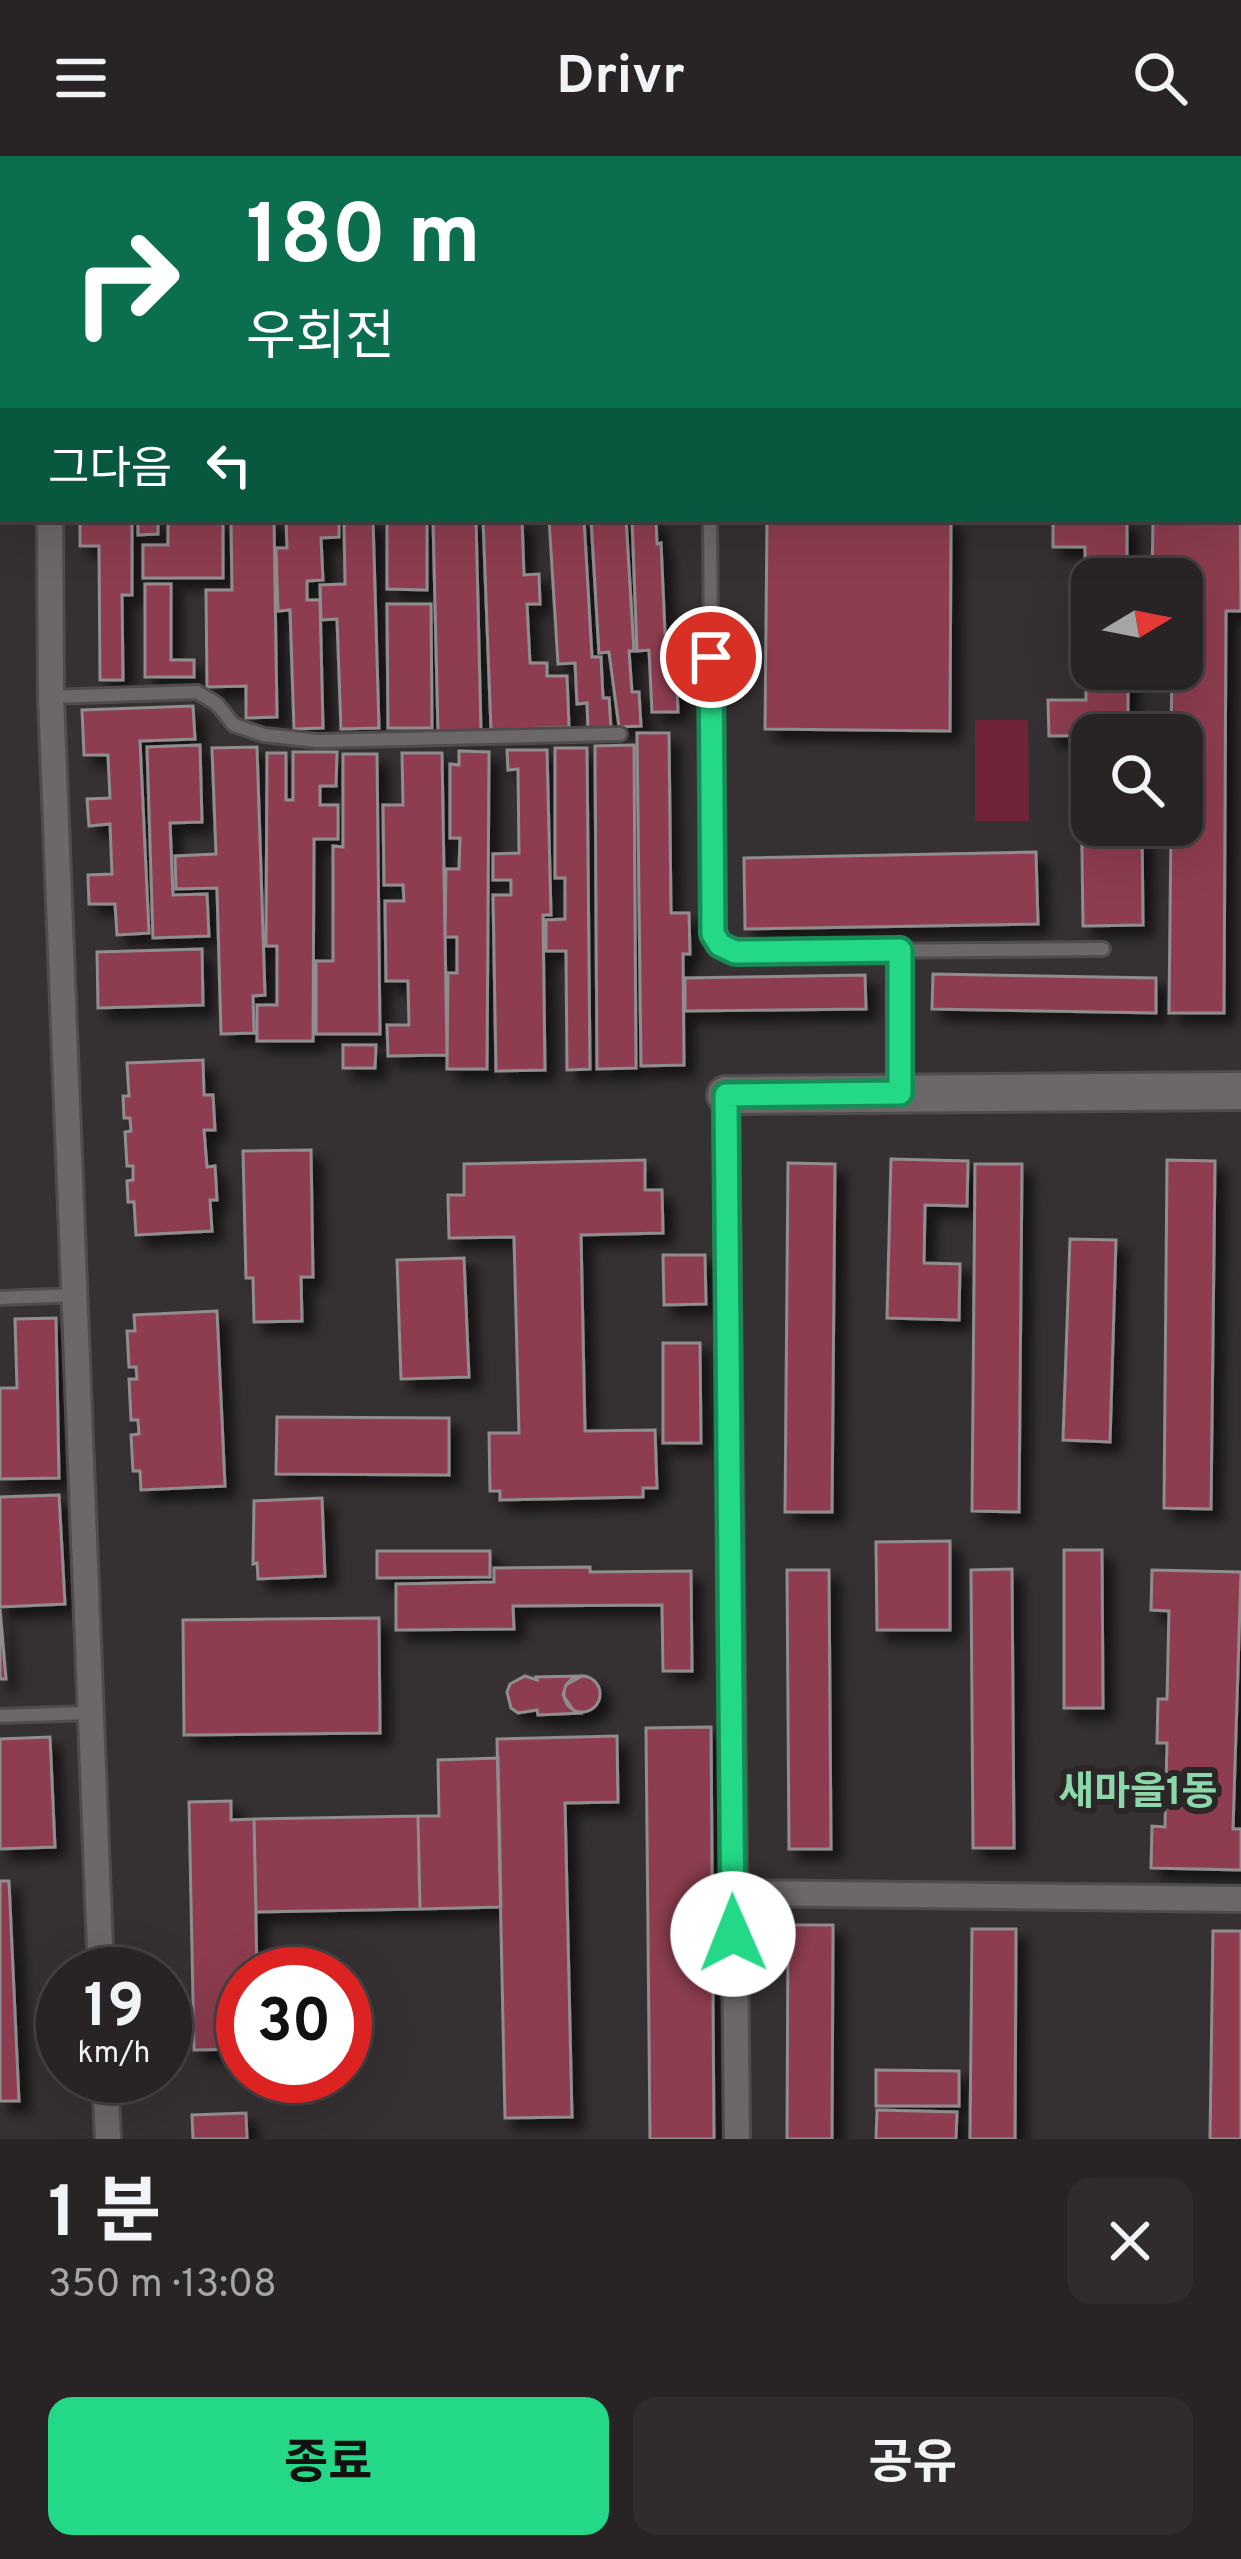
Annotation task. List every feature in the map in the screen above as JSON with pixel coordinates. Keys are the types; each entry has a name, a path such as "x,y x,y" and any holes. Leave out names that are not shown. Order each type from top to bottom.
{"street":[{"path":"50,522 51,698 100,1947"},
{"path":"736,2139 726,1095 1241,1090"},
{"path":"732,1893 1241,1899"},
{"path":"106,2103 108,2139"}],"lane":[{"path":"710,522 713,934 720,945 735,952 1103,949"},
{"path":"51,698 196,692 217,704 234,725 264,735 318,742 620,734"},
{"path":"900,950 900,1093"},
{"path":"0,1298 77,1295"},
{"path":"0,1716 91,1713"}],"shaded area":[{"path":"975,720 1028,720 1029,821 975,821"}],"building":[{"path":"80,522 132,522 132,595 122,595 123,680 100,680 99,546 80,546"},
{"path":"138,522 158,522 158,534 138,535"},
{"path":"168,522 223,522 223,578 143,578 143,545 168,545"},
{"path":"231,522 274,522 277,717 246,718 246,686 207,687 206,590 232,590"},
{"path":"286,522 339,522 339,537 321,538 323,580 307,581 307,600 320,600 323,728 294,729 290,610 278,611 276,548 287,548"},
{"path":"344,522 373,522 379,728 341,729 337,619 321,620 320,585 345,584"},
{"path":"387,522 427,522 427,590 387,589"},
{"path":"433,522 476,522 481,731 438,732"},
{"path":"483,522 522,522 524,575 539,574 540,604 527,604 530,663 547,663 547,676 567,676 569,727 491,730"},
{"path":"549,522 584,522 592,657 601,657 603,698 609,698 611,728 588,729 587,703 577,704 575,663 558,664"},
{"path":"591,522 626,522 634,651 629,651 641,726 619,727 609,652 599,653"},
{"path":"632,522 656,522 665,633 675,633 678,712 652,712 649,650 637,651"},
{"path":"767,522 951,522 950,731 765,729"},
{"path":"1053,522 1127,522 1127,558 1085,558 1085,547 1053,547"},
{"path":"1153,522 1240,522 1241,611 1226,611 1224,1013 1169,1013 1171,846 1203,846 1203,714 1171,714 1172,690 1203,690 1203,558 1152,558"},
{"path":"145,584 171,584 171,660 194,660 194,677 145,677"},
{"path":"387,604 431,604 432,728 388,728"},
{"path":"1086,690 1128,690 1128,714 1071,714 1071,736 1049,736 1048,700 1086,700"},
{"path":"193,706 195,739 140,741 149,933 117,935 115,904 89,904 88,875 112,874 110,824 89,826 87,799 110,798 108,755 84,755 82,710"},
{"path":"637,733 669,733 671,913 689,913 690,954 683,954 684,1065 641,1066"},
{"path":"200,745 202,822 170,823 173,895 207,894 209,936 153,938 147,747"},
{"path":"634,745 636,1068 597,1069 595,746"},
{"path":"257,747 265,995 253,996 254,1033 221,1034 217,888 176,889 175,856 216,854 212,748"},
{"path":"555,748 587,748 590,1069 567,1070 566,951 546,951 546,920 565,919 565,878 555,878"},
{"path":"507,750 547,750 551,915 543,915 545,1070 496,1071 493,895 511,895 511,880 493,880 493,854 519,853 518,769 508,770"},
{"path":"459,751 489,752 487,1069 447,1069 448,973 457,973 457,937 445,937 446,869 459,869 460,838 450,838 450,764 459,765"},
{"path":"293,752 337,752 336,786 320,786 320,805 338,805 338,839 314,839 313,1041 257,1041 257,1005 277,1005 277,946 266,946 267,753 286,753 286,800 293,800"},
{"path":"402,753 442,753 447,1055 388,1056 387,1025 409,1025 408,981 386,981 385,901 404,901 403,885 384,885 383,805 403,805"},
{"path":"343,754 377,754 380,1034 316,1034 316,961 333,961 333,846 343,847"},
{"path":"1082,846 1142,846 1143,925 1083,926"},
{"path":"1036,852 1038,924 745,929 744,858"},
{"path":"202,949 203,1005 98,1008 97,952"},
{"path":"933,974 1156,978 1156,1013 932,1009"},
{"path":"865,975 866,1009 685,1011 685,978"},
{"path":"343,1045 376,1045 375,1068 343,1068"},
{"path":"203,1060 204,1095 213,1095 215,1130 204,1130 207,1167 215,1166 212,1231 136,1235 134,1202 128,1202 127,1181 133,1180 133,1166 127,1166 125,1132 131,1131 130,1118 124,1118 123,1096 129,1096 127,1063"},
{"path":"311,1150 313,1277 301,1277 302,1321 254,1322 253,1278 246,1278 243,1151"},
{"path":"891,1159 968,1161 967,1206 925,1205 924,1263 960,1264 959,1320 887,1318"},
{"path":"645,1160 645,1190 662,1190 663,1233 581,1235 585,1431 655,1430 657,1488 643,1488 643,1497 500,1500 500,1491 490,1491 489,1433 519,1433 514,1237 449,1238 448,1195 464,1195 464,1164"},
{"path":"1167,1160 1215,1161 1211,1509 1164,1508"},
{"path":"788,1163 835,1164 832,1512 785,1512"},
{"path":"975,1164 1022,1164 1019,1512 972,1511"},
{"path":"1070,1239 1116,1240 1110,1442 1063,1440"},
{"path":"663,1255 705,1255 706,1304 664,1305"},
{"path":"464,1258 469,1377 401,1379 397,1260"},
{"path":"217,1311 225,1486 141,1490 140,1471 133,1471 131,1435 139,1434 138,1420 131,1420 129,1379 137,1379 136,1367 129,1367 127,1331 135,1331 134,1315"},
{"path":"56,1318 59,1478 0,1479 0,1388 17,1388 15,1319"},
{"path":"663,1343 700,1343 701,1443 663,1443"},
{"path":"277,1417 449,1418 449,1475 276,1474"},
{"path":"59,1495 65,1604 0,1607 0,1497"},
{"path":"322,1498 325,1576 258,1579 257,1563 253,1564 254,1501"},
{"path":"950,1541 950,1630 877,1630 876,1542"},
{"path":"1064,1550 1102,1550 1103,1708 1064,1708"},
{"path":"377,1551 490,1551 490,1577 377,1578"},
{"path":"590,1567 590,1572 691,1571 692,1671 663,1671 662,1605 513,1606 514,1629 396,1630 396,1584 494,1582 494,1568"},
{"path":"1012,1569 1014,1848 973,1848 971,1570"},
{"path":"787,1570 829,1570 831,1849 789,1849"},
{"path":"1152,1570 1241,1572 1233,1829 1241,1829 1241,1870 1151,1868 1152,1826 1165,1827 1167,1743 1157,1743 1158,1699 1167,1699 1169,1611 1151,1610"},
{"path":"0,1609 6,1679 0,1679"},
{"path":"379,1618 380,1733 184,1735 183,1620"},
{"path":"525,1676 537,1680 582,1676 566,1685 563,1695 574,1711 583,1713 518,1713 511,1708 507,1692 510,1684"},
{"path":"582,1676 595,1681 600,1694 595,1707 582,1712 569,1707 564,1694 569,1681"},
{"path":"711,1727 714,2139 650,2139 646,1728"},
{"path":"617,1736 618,1802 565,1803 572,2117 505,2118 497,1739"},
{"path":"50,1737 55,1847 0,1849 0,1739"},
{"path":"498,1758 501,1907 420,1909 418,1816 439,1816 438,1760"},
{"path":"231,1801 231,1820 254,1819 256,1947 216,1947 216,2050 194,2050 189,1802"},
{"path":"418,1816 420,1909 256,1912 254,1819"},
{"path":"0,1881 9,1881 19,2101 0,2101"},
{"path":"788,1925 833,1925 832,2139 787,2139"},
{"path":"972,1929 1016,1929 1015,2139 970,2139"},
{"path":"1213,1931 1241,1931 1241,2139 1210,2139"},
{"path":"876,2070 959,2071 959,2106 876,2106"},
{"path":"877,2110 957,2112 956,2139 876,2139"},
{"path":"246,2113 247,2139 193,2139 192,2115"}],"district":[{"name":"새마을1동","path":"1138,1794"}],"route":[{"path":"711,657 713,934 720,945 735,952 900,950 900,1093 726,1095 733,1934"}]}
